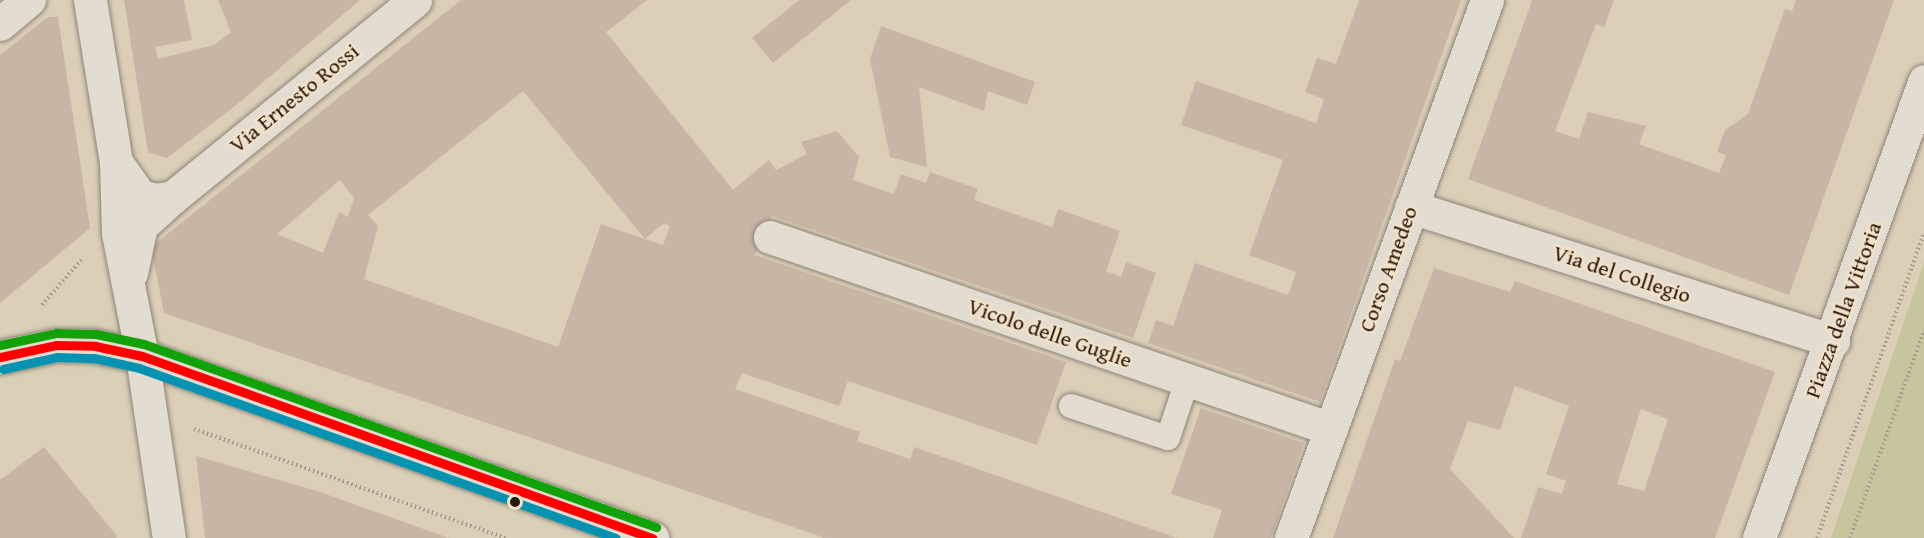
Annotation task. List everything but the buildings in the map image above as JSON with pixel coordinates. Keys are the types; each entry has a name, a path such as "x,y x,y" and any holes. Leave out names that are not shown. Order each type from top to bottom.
{"street":[{"path":"0,24 29,0"},
{"name":"Via Ernesto Rossi","path":"90,0 116,162 116,220 127,290 142,356 169,538"},
{"name":"Via Ernesto Rossi","path":"127,290 141,226 173,197 415,0"},
{"name":"Corso Amedeo","path":"1291,538 1487,0"},
{"name":"Piazza della Vittoria","path":"1760,538 1833,341 1924,81"},
{"path":"116,162 140,196 157,200 173,197"},
{"name":"Via del Collegio","path":"1411,207 1833,341"},
{"name":"Vicolo delle Guglie","path":"770,237 1330,429"},
{"path":"0,357 56,345 95,346 142,356 652,538"}],"lane":[{"path":"1071,406 1168,438 1187,381"}],"path":[{"path":"39,308 116,220"},
{"path":"1817,538 1924,233"},
{"path":"1850,538 1924,330"},
{"path":"185,426 506,538"}],"shaded area":[{"path":"1924,262 1924,538 1831,538"}],"transit line":[{"path":"0,345 56,333 96,334 144,344 656,527"},
{"path":"0,357 56,345 95,346 142,356 652,538"},
{"path":"3,369 57,357 94,358 139,368 616,538"}]}
